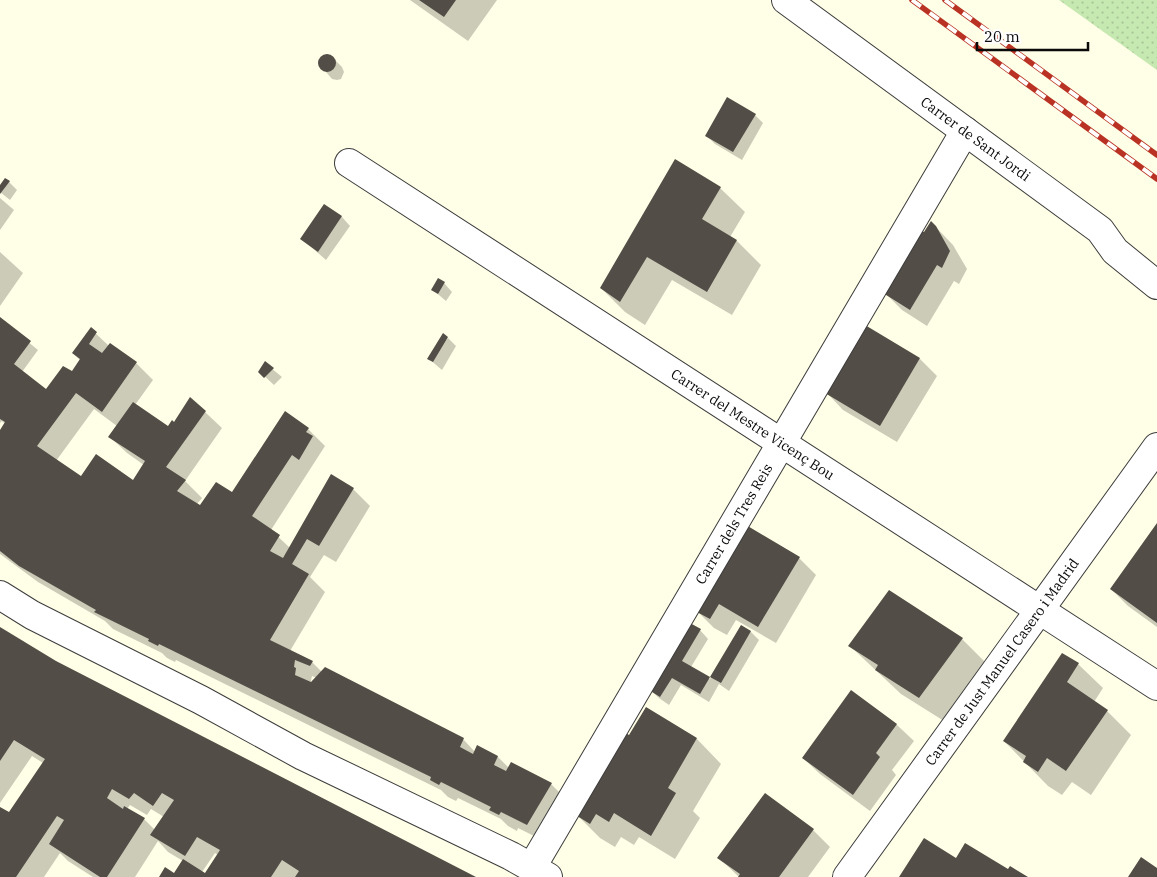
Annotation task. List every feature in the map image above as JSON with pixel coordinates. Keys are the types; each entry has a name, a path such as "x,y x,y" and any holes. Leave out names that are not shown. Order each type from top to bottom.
{"street":[{"name":"Carrer de Sant Jordi","path":"786,0 1100,230 1115,251 1157,285"},
{"name":"Carrer dels Tres Reis","path":"540,872 781,443 965,131"},
{"name":"Carrer del Mestre Vicenç Bou","path":"349,162 1157,686"},
{"name":"Carrer de Just Manuel Casero i Madrid","path":"847,877 1157,447"},
{"path":"0,595 32,615 201,700 303,756 540,872"}],"green space":[{"path":"1059,0 1157,0 1157,70"}],"building":[{"path":"419,0 456,0 444,17"},
{"path":"327,54 333,57 336,63 333,69 327,72 321,69 318,63 321,57"},
{"path":"727,97 756,114 733,152 705,136"},
{"path":"675,159 721,187 702,219 737,240 707,292 647,257 620,302 600,288"},
{"path":"5,178 10,181 0,194 0,185"},
{"path":"324,204 342,216 318,252 300,239"},
{"path":"931,221 936,226 950,251 942,268 937,265 910,310 883,293 922,231 924,232"},
{"path":"438,278 445,282 438,294 431,290"},
{"path":"0,317 31,341 14,364 46,389 63,366 72,371 80,359 72,353 91,327 97,332 89,344 102,353 110,343 137,362 102,412 76,393 37,446 81,476 96,454 133,480 145,461 108,437 133,402 168,426 172,420 174,422 190,397 206,411 166,467 186,480 177,491 200,505 216,482 232,492 285,411 309,428 306,432 313,436 299,460 292,455 252,516 280,535 270,551 283,558 331,474 354,488 319,546 307,539 292,564 309,574 270,640 313,661 310,666 295,660 295,675 311,682 325,667 464,738 460,747 473,754 477,745 498,756 494,765 506,771 511,762 552,783 527,825 501,812 499,815 489,810 491,807 441,782 439,785 430,780 431,777 159,644 158,646 148,641 149,639 94,612 96,610 19,566 0,551 0,430 5,422 0,419"},
{"path":"865,325 920,358 880,426 825,393"},
{"path":"443,333 448,337 433,362 427,359"},
{"path":"265,361 274,368 264,378 258,372"},
{"path":"1157,523 1157,623 1110,589"},
{"path":"746,525 800,557 758,627 719,604 710,619 695,611"},
{"path":"889,590 963,638 919,698 875,670 878,665 848,646"},
{"path":"688,622 701,629 682,661 710,677 700,694 672,678 660,697 649,690"},
{"path":"741,625 751,631 721,683 710,677"},
{"path":"0,627 56,661 476,877 295,877 299,871 282,860 271,877 159,877 165,867 174,873 183,859 205,873 220,850 197,837 185,856 150,835 174,800 162,793 153,806 134,793 129,799 112,789 107,798 123,809 124,806 145,818 107,877 100,877 49,844 64,820 57,816 16,877 0,877 0,807 9,812 45,759 14,740 0,761"},
{"path":"1062,653 1079,663 1067,682 1108,710 1066,771 1047,758 1038,772 1023,762 1026,756 1003,741"},
{"path":"851,690 897,724 876,753 880,757 853,795 802,758"},
{"path":"646,707 697,738 668,788 676,793 651,836 614,813 609,822 596,814 590,824 574,814 624,732 629,735"},
{"path":"765,793 814,829 779,877 738,877 740,874 717,858"},
{"path":"924,838 956,858 965,843 1008,869 1010,866 1028,877 899,877"},
{"path":"1141,857 1157,868 1157,877 1128,877"}],"railway":[{"path":"912,0 1157,179"},
{"path":"945,0 1157,155"}]}
